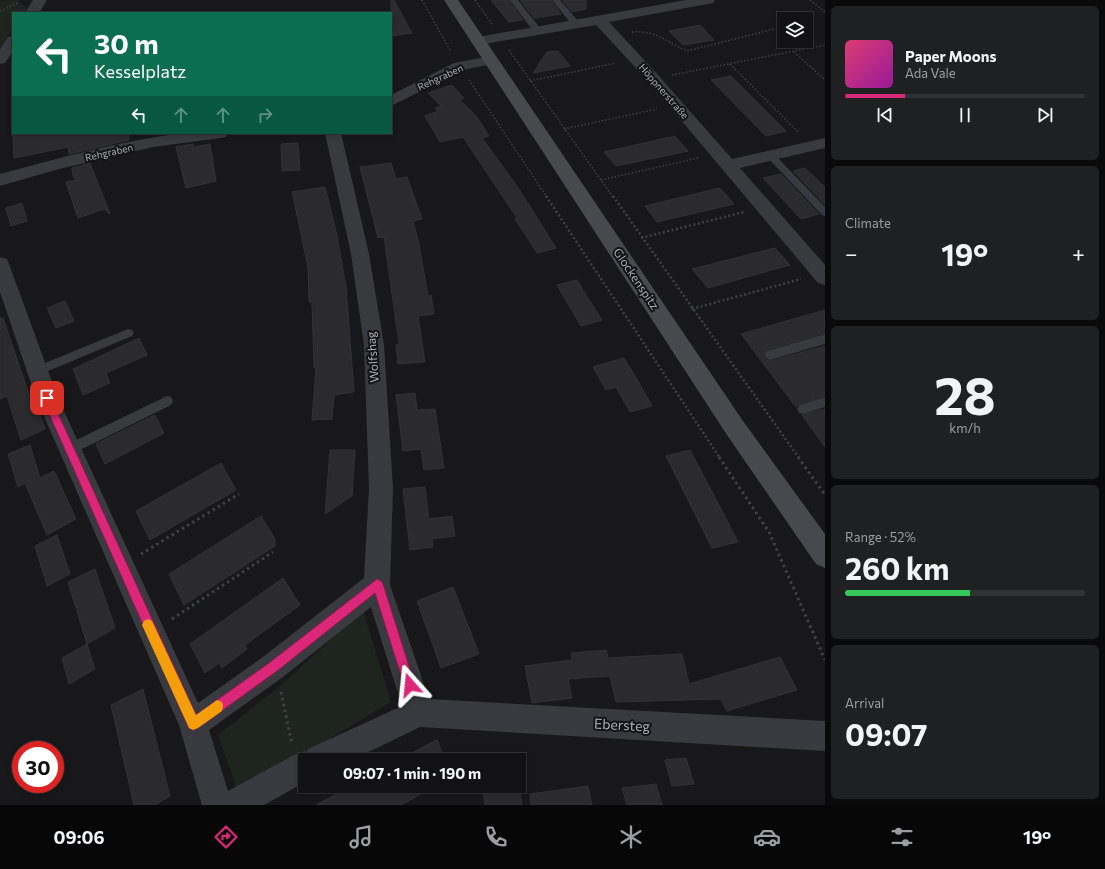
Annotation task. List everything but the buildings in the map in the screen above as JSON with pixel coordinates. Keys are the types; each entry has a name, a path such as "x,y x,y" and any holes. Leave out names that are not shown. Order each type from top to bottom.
{"main road":[{"name":"Glockenspitz","path":"451,0 734,428 825,555"}],"street":[{"path":"33,12 40,0"},
{"path":"478,41 708,0"},
{"name":"Höppnerstraße","path":"599,20 676,104 823,276"},
{"path":"0,60 12,42"},
{"name":"Rehgraben","path":"392,100 459,66 491,60"},
{"name":"Rehgraben","path":"0,180 58,164 153,142 213,134"},
{"name":"Wolfshag","path":"333,134 360,254 374,345 381,489 377,584"},
{"path":"723,159 770,155 818,144"},
{"path":"0,264 47,398 193,724 217,805"},
{"path":"193,724 273,667 377,584 419,713 333,753"},
{"name":"Ebersteg","path":"419,713 825,736"},
{"path":"233,805 298,770"}],"lane":[{"path":"514,0 537,30"},
{"path":"556,0 576,24"},
{"path":"770,155 825,213"},
{"path":"37,371 128,334"},
{"path":"770,355 825,339"},
{"path":"70,449 167,401"},
{"path":"804,409 825,402"}],"path":[{"path":"422,0 459,66 769,532 825,660"},
{"path":"810,0 825,12"},
{"path":"0,11 20,3"},
{"path":"614,35 635,31 649,31 661,36 680,49 687,51 774,29"},
{"path":"654,79 825,45"},
{"path":"794,52 825,80"},
{"path":"636,59 530,81 825,495"},
{"path":"730,64 818,144"},
{"path":"564,129 676,104"},
{"path":"601,180 723,159"},
{"path":"641,238 763,207"},
{"path":"692,309 823,276"},
{"path":"122,565 239,494"},
{"path":"151,632 273,552"},
{"path":"273,667 280,686 295,759 298,760"}],"shaded area":[{"path":"17,0 27,8 24,12 12,12 12,30 0,48 0,1"},
{"path":"363,610 391,702 305,753 298,753 298,757 295,759 237,789 218,735 280,686"}],"slow traffic":[{"path":"148,625 193,724 217,706"}],"route":[{"path":"47,398 193,724 273,667 377,584 410,685"}]}
